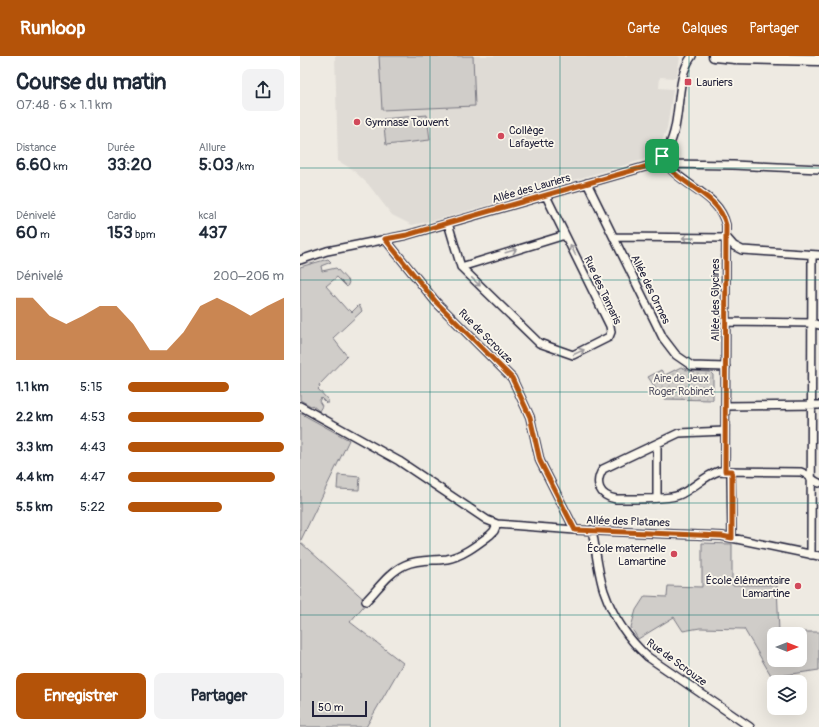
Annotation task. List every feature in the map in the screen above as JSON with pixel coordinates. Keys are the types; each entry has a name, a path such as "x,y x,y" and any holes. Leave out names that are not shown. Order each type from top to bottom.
{"main road":[{"path":"714,56 819,60"}],"street":[{"name":"Allée des Lauriers","path":"300,260 327,251 407,235 648,166 662,156 675,129 683,78 687,62 692,56"},
{"name":"Allée des Glycines","path":"662,156 672,171 715,204 724,216 726,225 725,431 732,538"},
{"path":"668,164 740,165 819,169"},
{"name":"Allée des Ormes","path":"587,183 663,338 676,356 692,366 726,367"},
{"name":"Rue des Tamaris","path":"448,223 461,267 539,343 573,355 609,337 611,332 610,326 546,196"},
{"path":"461,267 565,235"},
{"path":"614,237 727,238 734,246 742,250 816,255 815,324 811,406 811,476 815,555"},
{"name":"Rue de Scrouze","path":"385,239 436,302 512,378 530,417 540,461 575,530"},
{"path":"726,322 815,324"},
{"path":"726,406 819,405"},
{"name":"Allée des Platanes","path":"300,406 399,461 487,520 497,524 575,530 722,536 815,555"},
{"path":"725,431 681,432 603,469 599,476 598,483 601,491 607,498 616,499 657,498 678,495 711,474 719,471 801,472 811,476 816,482 819,483"},
{"path":"656,444 657,498"},
{"path":"366,601 390,575 404,566 419,561 448,559 461,555 490,535 494,531 497,524"},
{"name":"Rue de Scrouze","path":"592,530 604,591 613,614 625,633 648,657 750,727"}],"shaded area":[{"name":"Collège Lafayette","path":"335,56 678,56 680,58 676,78 660,77 659,88 673,89 667,128 661,143 654,151 645,154 648,157 440,219 412,225 392,215 368,184 352,169 338,161"}],"green space":[{"path":"379,56 473,56 475,106 382,110"},
{"path":"427,115 430,140 386,145 383,119"},
{"path":"328,259 331,262 321,266 322,271 336,268 349,282 347,287 337,277 326,286 348,311 349,309 352,312 359,305 362,311 333,338 347,356 319,385 320,387 318,389 328,400 328,403 321,398 319,401 322,406 319,411 312,405 311,406 300,400 300,267"},
{"name":"Aire de Jeux Roger Robinet","path":"681,367 690,371 710,372 713,375 713,400 663,399 648,377 661,370 665,375"},
{"path":"300,413 349,440 300,542"},
{"path":"338,475 360,477 359,490 337,489"},
{"path":"300,542 367,602 350,622 403,663 366,727 300,727"},
{"path":"702,543 732,544 732,585 777,585 779,627 767,627 767,667 807,667 807,632 819,632 819,670 785,675 771,675 744,629 700,628 683,631 674,617 638,639 631,627 636,610 645,596 667,597 668,586 702,587"}],"place":[{"name":"Lauriers","path":"688,82"},
{"name":"Gymnase Touvent","path":"357,122"},
{"name":"Collège Lafayette","path":"501,136"},
{"name":"École maternelle Lamartine","path":"674,554"},
{"name":"École élémentaire Lamartine","path":"798,586"}],"route":[{"path":"662,156 672,171 715,204 724,216 726,225 725,471 732,471 732,538 722,536 575,530 540,461 530,417 512,378 436,302 385,239 407,235 648,166 662,156"}]}
